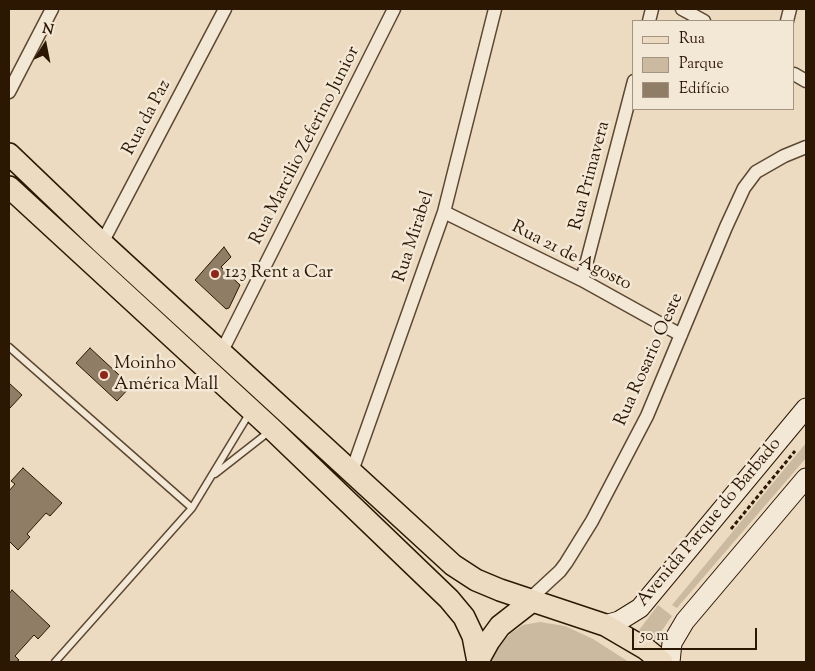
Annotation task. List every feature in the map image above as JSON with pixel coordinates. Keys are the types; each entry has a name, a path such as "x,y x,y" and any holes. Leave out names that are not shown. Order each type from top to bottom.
{"main road":[{"path":"9,154 102,243 454,565 476,580 605,625 646,649 662,662"},
{"path":"9,187 252,410 449,599 464,617 473,636 479,660"},
{"name":"Avenida Parque do Barbado","path":"605,625 619,621 640,608 806,408"},
{"path":"670,662 672,643 685,621 806,478"},
{"path":"479,660 500,626 532,601"}],"street":[{"path":"9,92 52,9"},
{"name":"Rua da Paz","path":"102,243 224,9"},
{"name":"Rua Marcilio Zeferino Junior","path":"222,352 394,9"},
{"name":"Rua Mirabel","path":"352,471 444,212 495,9"},
{"path":"682,9 702,20"},
{"path":"795,75 806,81"},
{"name":"Rua Primavera","path":"582,280 632,88"},
{"name":"Rua Rosario Oeste","path":"532,601 533,596 560,571 592,521 647,416 744,188 756,172 784,156 806,147"},
{"name":"Rua 21 de Agosto","path":"444,212 582,280 681,335"}],"lane":[{"path":"9,347 192,508"},
{"path":"54,662 192,508 252,410"},
{"path":"212,477 272,429"}],"green space":[{"path":"806,443 806,458 677,608 672,605"},
{"path":"658,605 672,616 654,642 639,630"},
{"path":"540,622 565,626 593,639 629,662 491,662 495,651 510,634 523,625"}],"building":[{"name":"123 Rent a Car","path":"224,247 231,257 221,267 240,285 229,308 226,309 195,280"},
{"name":"Moinho América Mall","path":"90,348 131,386 117,401 76,363"},
{"path":"9,383 22,395 10,408 9,407"},
{"path":"23,468 62,503 50,516 46,513 27,534 30,537 18,550 9,541 9,491 15,484 11,481"},
{"path":"12,590 50,626 38,639 34,635 15,656 19,660 16,662 9,662 9,594"}],"place":[{"name":"123 Rent a Car","path":"215,274"},
{"name":"Moinho América Mall","path":"104,375"}]}
